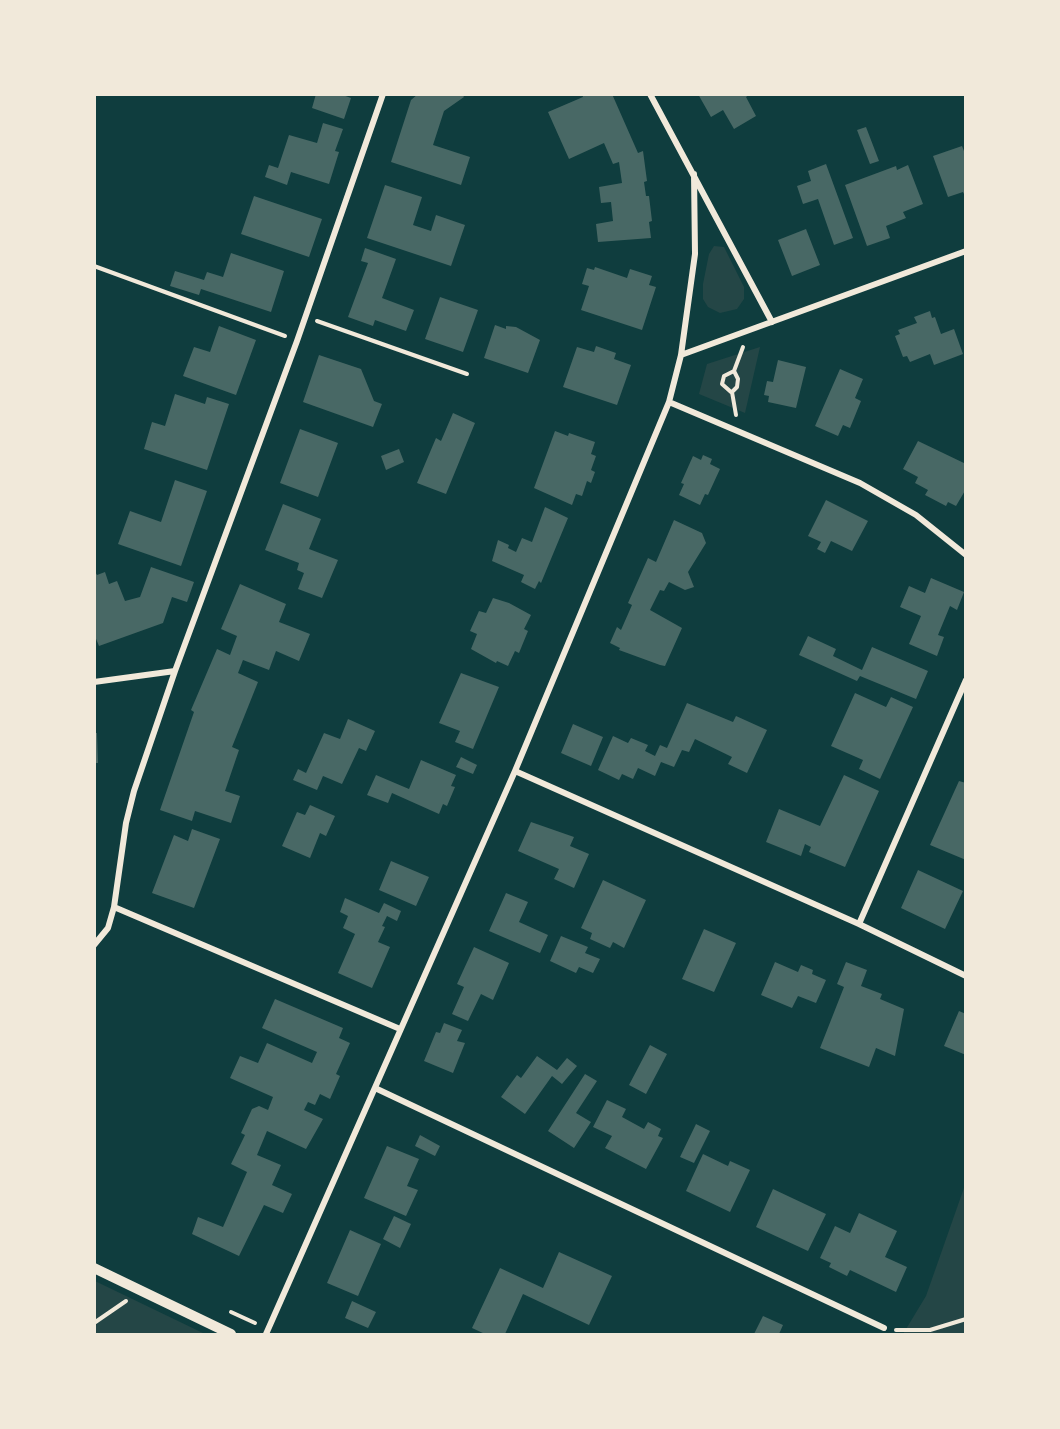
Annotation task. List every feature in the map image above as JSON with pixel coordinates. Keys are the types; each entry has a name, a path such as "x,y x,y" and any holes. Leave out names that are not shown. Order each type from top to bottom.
{"street":[{"path":"94,945 108,928 114,907 126,823 134,791 175,671 297,341 383,94"},
{"path":"650,94 772,322"},
{"path":"266,1335 515,771 669,402 681,355 695,254 694,174"},
{"path":"681,355 966,252"},
{"path":"669,402 860,483 916,516 966,555"},
{"path":"94,682 175,671"},
{"path":"859,924 966,680"},
{"path":"515,771 859,924 966,976"},
{"path":"114,907 400,1029"},
{"path":"375,1088 884,1328"},
{"path":"94,1268 231,1335"}],"path":[{"path":"94,266 297,341"},
{"path":"305,317 466,374"},
{"path":"741,433 732,392 722,384 724,376 734,371 750,330"},
{"path":"732,392 737,387 738,379 734,371"},
{"path":"94,1323 142,1292"},
{"path":"884,1328 906,1332 930,1330 966,1319"}],"shaded area":[{"path":"714,246 724,247 744,287 744,299 737,309 720,313 708,307 703,299 703,284 709,254"},
{"path":"760,347 745,413 699,394 707,364"},
{"path":"965,1185 965,1334 903,1334 926,1296"},
{"path":"95,1281 205,1334 95,1334"}],"building":[{"path":"316,94 340,94 351,98 344,119 312,108"},
{"path":"418,94 462,94 464,97 444,111 433,145 470,157 461,185 391,162 411,100"},
{"path":"582,94 612,94 638,153 643,151 647,181 644,182 646,196 649,196 652,221 649,222 651,238 598,242 596,224 613,221 611,202 601,203 599,187 622,183 619,162 613,164 604,143 569,159 548,112 583,97"},
{"path":"698,94 750,94 746,97 756,116 734,129 723,110 711,117"},
{"path":"323,123 343,129 335,151 339,152 329,184 291,172 287,185 265,177 269,165 278,168 289,135 317,143"},
{"path":"866,127 879,161 870,164 857,130"},
{"path":"962,146 966,156 966,198 963,192 948,197 933,156"},
{"path":"826,164 853,238 834,245 818,199 803,204 797,186 811,181 808,171"},
{"path":"908,165 923,204 903,212 906,218 886,226 890,238 867,246 845,185 896,166 897,170"},
{"path":"385,185 422,197 413,225 431,231 436,215 465,225 451,266 367,238"},
{"path":"254,196 322,219 309,257 241,234"},
{"path":"806,229 820,265 792,276 778,240"},
{"path":"365,248 396,259 382,298 414,310 406,331 375,320 373,326 348,317 368,263 361,261"},
{"path":"231,253 284,271 271,312 201,289 199,295 170,286 175,271 204,280 207,272 223,277"},
{"path":"595,267 627,278 630,269 652,276 649,285 656,287 642,330 581,310 589,286 582,284 587,268 594,270"},
{"path":"440,297 478,310 463,352 425,339"},
{"path":"930,311 932,318 935,317 941,334 954,329 963,354 934,365 930,354 910,362 907,356 903,357 895,336 900,334 898,330 917,323 914,317"},
{"path":"495,325 506,329 506,326 516,327 540,340 528,373 484,358"},
{"path":"219,326 256,340 236,395 183,376 194,347 210,352"},
{"path":"596,346 616,353 614,359 631,365 617,405 563,387 577,347 594,352"},
{"path":"319,355 361,369 374,401 382,404 373,427 303,402"},
{"path":"778,360 806,367 796,408 768,402 769,396 764,395 767,381 773,382"},
{"path":"840,369 863,379 855,398 861,401 850,428 843,425 838,436 815,426"},
{"path":"175,394 205,404 207,397 229,404 207,470 144,449 152,422 165,426"},
{"path":"453,413 475,423 446,494 417,483 436,438 441,441"},
{"path":"300,429 338,443 318,497 280,483"},
{"path":"555,431 595,442 591,454 596,456 591,470 595,472 591,483 587,481 582,496 576,494 572,505 534,488"},
{"path":"918,441 966,464 966,489 956,506 948,502 946,506 925,495 928,490 915,483 918,477 903,469"},
{"path":"399,449 404,462 386,470 381,456"},
{"path":"703,455 712,459 710,464 720,469 708,495 705,494 700,505 679,495 684,484 681,483 693,456 701,460"},
{"path":"175,480 207,491 181,566 118,544 130,511 161,522"},
{"path":"826,500 868,521 852,551 831,541 825,553 817,549 821,542 808,536"},
{"path":"283,504 321,519 309,549 338,560 322,598 298,589 304,573 297,570 299,563 265,550"},
{"path":"545,507 568,518 541,583 539,581 535,589 521,582 524,575 492,561 498,540 509,545 508,548 516,552 522,538 532,542"},
{"path":"674,520 702,533 706,543 688,572 694,587 685,590 669,582 664,591 660,590 650,610 682,628 665,666 619,650 620,648 610,643 617,627 621,630 632,605 628,603 648,558 656,562"},
{"path":"151,567 194,582 187,602 172,597 163,623 99,646 94,634 94,570 97,575 105,572 109,584 117,581 125,601 140,597"},
{"path":"931,578 964,592 957,610 950,606 938,635 944,637 937,656 909,644 921,616 900,607 909,586 925,593"},
{"path":"240,584 286,604 279,622 310,634 299,661 276,651 269,670 243,660 238,673 258,682 232,747 239,750 225,791 240,796 231,823 195,811 192,821 160,810 194,712 191,710 217,649 230,655 237,636 221,629"},
{"path":"493,598 509,603 531,615 524,629 528,631 519,653 515,651 508,666 497,661 496,663 471,649 477,634 470,631 479,611 486,613"},
{"path":"808,636 836,649 833,656 862,670 872,647 928,671 916,699 860,676 857,681 799,655"},
{"path":"461,673 499,687 473,749 455,742 460,731 439,723"},
{"path":"855,693 886,707 891,697 913,707 880,779 859,769 863,760 831,746"},
{"path":"687,703 733,722 736,716 767,730 747,773 728,764 732,757 695,739 689,752 682,750 674,767 661,762 655,776 638,768 633,779 622,774 619,780 598,770 613,736 628,743 631,738 648,745 645,751 655,756 660,745 667,748"},
{"path":"348,719 375,731 366,751 359,748 342,784 323,776 317,790 293,780 298,769 306,773 324,733 340,739"},
{"path":"573,724 603,737 591,766 561,753"},
{"path":"94,733 97,733 98,763 94,763"},
{"path":"461,757 477,765 473,774 456,767"},
{"path":"421,760 456,775 451,786 455,787 447,806 443,804 439,814 392,793 388,803 367,795 376,775 409,789"},
{"path":"844,775 879,791 845,867 809,852 811,847 805,844 801,856 766,842 779,809 820,826"},
{"path":"959,781 966,783 966,860 930,845"},
{"path":"310,805 335,816 326,836 320,833 310,858 282,846 297,812 305,815"},
{"path":"531,822 574,837 570,846 589,854 574,888 554,879 559,869 518,851"},
{"path":"192,829 220,839 194,908 152,893 174,835 188,841"},
{"path":"391,861 429,877 416,906 379,890"},
{"path":"918,870 963,891 945,929 901,908"},
{"path":"603,880 646,900 624,948 613,942 610,948 590,939 592,933 581,928"},
{"path":"506,893 528,902 519,922 548,935 540,953 489,931"},
{"path":"345,898 379,913 384,903 401,911 397,921 387,916 382,926 385,927 378,942 390,947 372,988 338,973 355,934 343,928 348,916 340,912"},
{"path":"704,929 736,943 714,992 682,979"},
{"path":"561,936 588,947 585,953 600,959 593,973 579,967 576,973 550,961"},
{"path":"474,947 509,963 493,1000 481,994 468,1021 452,1014 464,987 457,984"},
{"path":"775,962 798,972 801,965 813,970 812,974 826,980 816,1003 798,996 792,1008 761,995"},
{"path":"846,962 867,970 861,986 882,994 880,999 904,1009 895,1056 876,1048 869,1067 820,1048 844,987 837,984"},
{"path":"275,999 343,1028 339,1038 350,1043 336,1074 340,1076 330,1099 320,1094 315,1105 308,1102 304,1110 323,1119 306,1149 267,1131 257,1155 281,1165 272,1185 292,1194 283,1213 264,1205 239,1256 192,1234 198,1217 223,1227 247,1172 231,1164 245,1135 241,1133 252,1109 259,1106 268,1110 273,1097 230,1078 240,1056 258,1063 267,1043 312,1063 317,1052 262,1028"},
{"path":"959,1011 966,1014 966,1055 944,1046"},
{"path":"444,1023 462,1030 457,1041 465,1043 453,1073 424,1061 436,1032 440,1033"},
{"path":"650,1045 667,1054 646,1094 629,1085"},
{"path":"537,1056 557,1070 567,1058 577,1066 562,1084 552,1076 525,1114 501,1097 517,1075 521,1078"},
{"path":"585,1074 597,1081 576,1113 591,1122 574,1148 548,1131"},
{"path":"607,1100 626,1109 622,1117 644,1129 648,1122 661,1129 658,1136 663,1138 646,1169 605,1148 612,1136 593,1127"},
{"path":"696,1124 710,1131 694,1163 680,1157"},
{"path":"420,1135 440,1146 435,1156 415,1146"},
{"path":"387,1146 419,1159 407,1186 418,1190 406,1216 364,1198"},
{"path":"703,1154 728,1166 730,1161 750,1170 730,1212 686,1191"},
{"path":"773,1189 826,1214 808,1251 756,1227"},
{"path":"859,1213 897,1231 885,1257 907,1267 896,1292 850,1270 847,1276 829,1267 831,1263 820,1258 835,1226 850,1233"},
{"path":"394,1216 411,1224 400,1248 383,1239"},
{"path":"350,1230 381,1244 358,1296 327,1283"},
{"path":"559,1252 612,1276 589,1325 523,1294 505,1334 485,1334 472,1328 500,1268 543,1288"},
{"path":"352,1301 376,1312 368,1328 345,1318"},
{"path":"763,1316 783,1325 779,1334 754,1334"}]}
